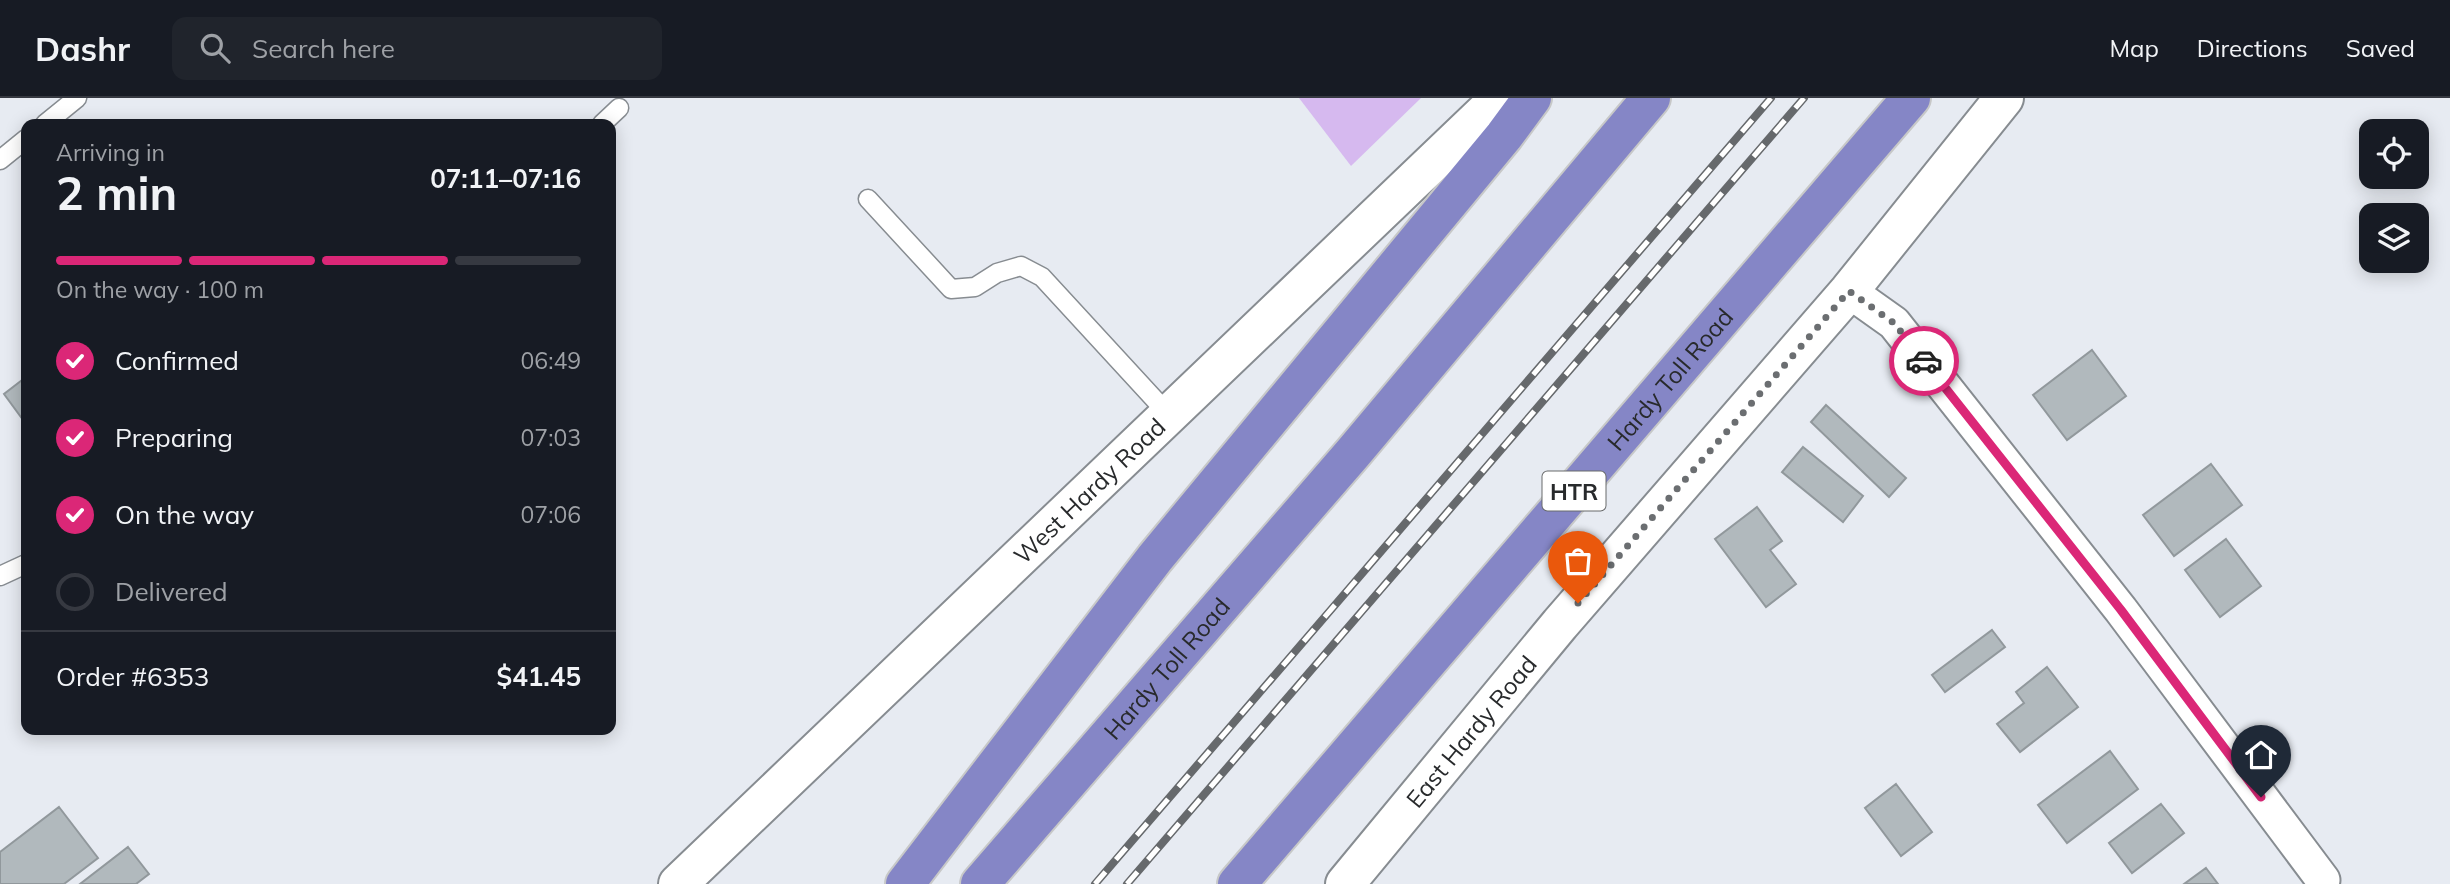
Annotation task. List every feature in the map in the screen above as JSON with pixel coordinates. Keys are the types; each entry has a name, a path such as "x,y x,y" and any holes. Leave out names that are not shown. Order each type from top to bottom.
{"highway":[{"path":"905,884 1155,558 1532,98"},
{"name":"Hardy Toll Road","path":"980,884 1353,453 1651,98"},
{"name":"Hardy Toll Road","path":"1237,884 1911,98"}],"main road":[{"name":"West Hardy Road","path":"678,884 1500,98"},
{"name":"East Hardy Road","path":"1345,884 1560,624 1849,291 2004,98"}],"street":[{"path":"1849,291 1894,323 2121,610 2323,880"}],"lane":[{"path":"51,119 77,98"},
{"path":"607,119 619,108"},
{"path":"0,160 21,143"},
{"path":"868,199 951,289 975,287 998,273 1021,266 1042,276 1169,415"},
{"path":"0,576 21,566"}],"shaded area":[{"path":"1299,98 1421,98 1351,166"}],"building":[{"path":"2092,350 2126,396 2067,440 2033,395"},
{"path":"21,381 21,417 4,394"},
{"path":"1826,405 1906,478 1889,497 1811,422"},
{"path":"1803,447 1863,496 1843,522 1782,472"},
{"path":"2211,464 2242,505 2174,556 2143,515"},
{"path":"1757,507 1782,541 1770,550 1796,584 1766,607 1715,539"},
{"path":"2226,539 2261,586 2220,617 2185,570"},
{"path":"1992,630 2005,647 1945,692 1932,675"},
{"path":"2047,667 2078,707 2020,752 1997,724 2024,703 2016,692"},
{"path":"2110,751 2138,789 2067,843 2038,805"},
{"path":"1896,784 1932,832 1901,856 1865,808"},
{"path":"2161,804 2184,833 2132,873 2109,843"},
{"path":"59,807 98,858 64,884 0,884 0,852"},
{"path":"128,847 149,874 136,884 80,884"},
{"path":"2206,868 2218,884 2184,884"}],"railway":[{"path":"1095,884 1771,98"},
{"path":"1127,884 1804,98"}],"way so far":[{"path":"1578,603 1849,291 1894,323 1924,361"}],"route":[{"path":"1924,361 2121,610 2261,797"}]}
